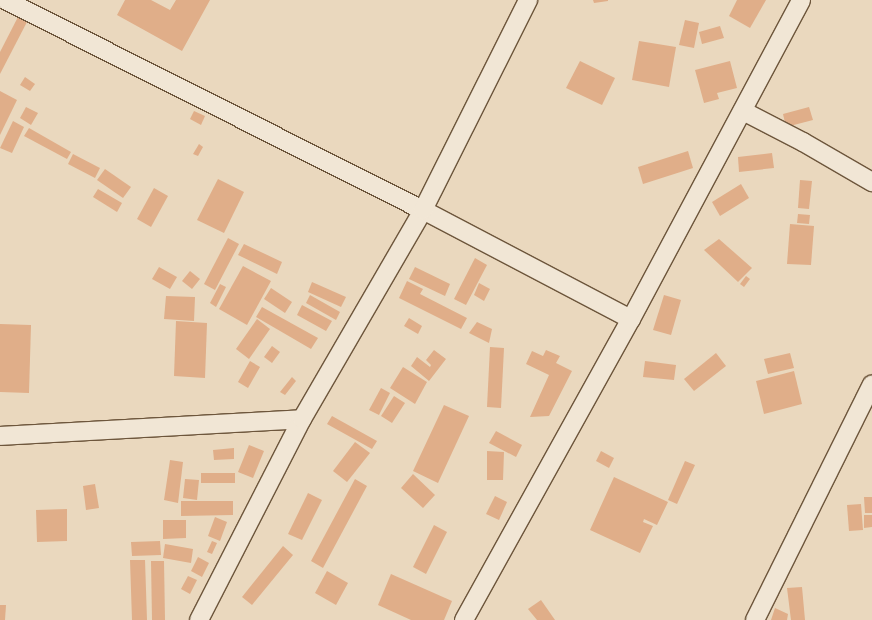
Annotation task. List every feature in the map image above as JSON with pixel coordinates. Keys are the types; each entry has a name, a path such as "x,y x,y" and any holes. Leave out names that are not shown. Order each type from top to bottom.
{"street":[{"path":"5,0 423,210 631,320"},
{"path":"199,620 302,420 423,210 528,0"},
{"path":"464,620 631,320 801,0"},
{"path":"743,111 803,142 872,182"},
{"path":"755,620 865,413 872,384"},
{"path":"0,436 302,420"}],"building":[{"path":"125,0 151,0 170,10 176,0 210,0 182,51 117,15"},
{"path":"593,0 608,0 608,1 594,3"},
{"path":"737,0 766,0 750,28 729,16"},
{"path":"19,15 28,20 0,74 0,52"},
{"path":"685,20 699,23 694,48 679,45"},
{"path":"720,26 724,38 702,44 699,32"},
{"path":"639,41 676,47 669,87 632,80"},
{"path":"580,61 615,78 602,105 566,88"},
{"path":"730,61 737,88 717,93 719,99 704,103 695,70"},
{"path":"25,77 35,84 30,91 20,85"},
{"path":"0,91 17,100 0,135"},
{"path":"26,107 38,113 31,125 20,118"},
{"path":"809,107 813,120 786,127 783,114"},
{"path":"194,111 205,116 201,125 190,119"},
{"path":"13,121 24,127 12,153 0,148"},
{"path":"29,128 71,152 67,159 24,136"},
{"path":"199,144 203,147 198,156 193,154"},
{"path":"688,151 693,168 643,184 638,167"},
{"path":"772,153 774,168 739,172 738,157"},
{"path":"73,154 100,168 95,178 68,164"},
{"path":"105,169 131,187 123,198 97,180"},
{"path":"218,179 244,192 224,233 197,220"},
{"path":"800,180 812,181 809,209 798,208"},
{"path":"741,184 749,198 720,216 712,202"},
{"path":"154,188 168,196 151,227 137,219"},
{"path":"98,189 122,203 117,212 93,197"},
{"path":"798,214 810,215 809,224 797,223"},
{"path":"790,224 814,226 811,265 787,264"},
{"path":"228,238 239,244 215,290 204,284"},
{"path":"719,239 752,268 738,282 704,250"},
{"path":"244,244 282,262 277,274 238,255"},
{"path":"475,258 487,265 466,305 454,299"},
{"path":"243,266 271,281 247,325 219,309"},
{"path":"159,267 177,277 170,289 152,279"},
{"path":"415,267 450,284 445,296 409,279"},
{"path":"190,271 200,279 192,289 182,281"},
{"path":"746,276 750,279 744,287 740,284"},
{"path":"407,281 423,289 420,294 467,318 461,329 399,298"},
{"path":"312,282 346,297 341,307 308,292"},
{"path":"479,283 490,289 484,301 474,295"},
{"path":"220,284 226,287 216,307 210,303"},
{"path":"271,288 292,302 285,313 264,299"},
{"path":"310,295 340,312 336,320 306,303"},
{"path":"664,295 681,300 671,335 653,330"},
{"path":"166,296 195,297 194,321 164,319"},
{"path":"302,305 332,321 326,331 297,315"},
{"path":"262,307 318,338 311,349 256,317"},
{"path":"409,318 422,326 418,334 404,326"},
{"path":"257,319 270,329 249,359 236,349"},
{"path":"176,321 207,323 205,378 174,376"},
{"path":"477,322 492,329 489,343 469,333"},
{"path":"0,324 31,325 29,393 0,392"},
{"path":"272,346 280,352 272,363 264,357"},
{"path":"490,347 504,348 501,408 487,407"},
{"path":"434,350 446,359 429,381 411,366 417,357 430,367 431,365 426,360"},
{"path":"546,350 560,356 556,363 572,371 549,416 530,417 549,375 526,364 532,351 543,356"},
{"path":"716,353 726,366 694,391 684,379"},
{"path":"790,353 794,368 768,374 764,359"},
{"path":"250,361 260,367 248,388 238,382"},
{"path":"645,361 676,365 674,380 643,377"},
{"path":"403,367 427,382 415,404 390,388"},
{"path":"794,371 802,404 764,414 756,381"},
{"path":"292,377 296,381 285,395 280,392"},
{"path":"381,388 390,393 379,415 369,410"},
{"path":"394,396 405,403 392,423 381,416"},
{"path":"444,405 469,416 438,483 413,471"},
{"path":"332,416 377,441 372,449 327,424"},
{"path":"496,431 522,445 516,457 489,443"},
{"path":"355,442 370,453 347,482 333,471"},
{"path":"249,445 264,451 253,478 238,472"},
{"path":"234,448 234,459 214,460 213,450"},
{"path":"487,451 504,452 503,480 487,480"},
{"path":"601,451 614,458 609,468 596,461"},
{"path":"170,460 183,462 178,503 164,500"},
{"path":"685,461 695,465 677,504 668,500"},
{"path":"201,473 235,473 235,483 201,483"},
{"path":"413,474 435,495 423,508 401,488"},
{"path":"614,477 668,502 657,525 644,519 643,522 653,526 640,553 590,530"},
{"path":"185,479 199,480 197,500 183,498"},
{"path":"355,479 367,486 323,568 311,561"},
{"path":"95,484 99,508 86,510 83,486"},
{"path":"308,493 322,500 302,540 288,534"},
{"path":"495,496 507,502 499,520 486,514"},
{"path":"864,497 872,497 872,513 865,513"},
{"path":"181,501 233,501 233,515 181,516"},
{"path":"861,504 863,530 849,531 847,505"},
{"path":"67,509 67,541 37,542 36,510"},
{"path":"864,515 872,515 872,527 864,528"},
{"path":"215,517 227,522 220,541 208,536"},
{"path":"163,520 186,520 186,538 163,539"},
{"path":"434,525 447,532 426,574 413,567"},
{"path":"160,541 161,555 132,556 131,542"},
{"path":"212,541 217,543 212,554 207,552"},
{"path":"165,544 193,549 191,563 163,558"},
{"path":"283,546 293,555 252,605 242,597"},
{"path":"198,557 209,563 202,577 191,571"},
{"path":"130,560 145,560 147,620 132,620"},
{"path":"151,561 164,561 165,620 152,620"},
{"path":"327,571 348,583 336,605 315,593"},
{"path":"391,574 452,601 444,620 411,620 378,605"},
{"path":"188,576 197,580 190,594 181,589"},
{"path":"802,587 805,620 791,620 787,588"},
{"path":"541,600 555,620 537,620 528,609"},
{"path":"0,605 6,605 5,620 0,620"},
{"path":"775,608 788,614 787,620 771,620"}]}
